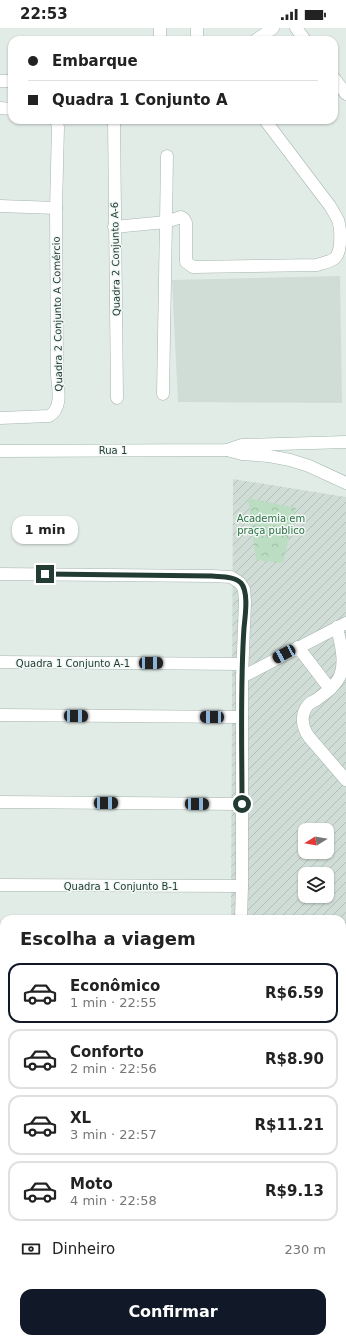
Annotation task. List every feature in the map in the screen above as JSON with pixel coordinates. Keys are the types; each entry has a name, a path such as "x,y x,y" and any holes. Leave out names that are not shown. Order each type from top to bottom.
{"street":[{"path":"262,36 273,28"},
{"path":"338,83 346,94"},
{"name":"Quadra 2 Conjunto A Comércio","path":"0,418 48,416 57,408 59,398 57,375 57,124"},
{"name":"Quadra 2 Conjunto A-6","path":"114,124 117,398"},
{"path":"114,227 166,222 181,217 186,223 186,262 193,267 317,265 336,257 339,252 340,235 338,220 330,206 268,124"},
{"path":"163,394 167,156"},
{"path":"0,206 56,208"},
{"path":"227,450 242,445 346,442"},
{"path":"227,450 242,454 269,456 290,460 309,466 346,483"},
{"name":"Rua 1","path":"0,451 227,450"},
{"path":"0,574 212,576 231,577 240,583 244,589 245,602 242,664 241,915"},
{"path":"242,677 341,625 343,659 340,675 330,689 308,705 303,724 304,730 308,737 346,780"},
{"path":"298,647 330,689"},
{"name":"Quadra 1 Conjunto A-1","path":"0,662 242,664"},
{"path":"0,715 242,718"},
{"path":"0,802 242,804"},
{"name":"Quadra 1 Conjunto B-1","path":"0,885 242,886"}],"shaded area":[{"path":"340,276 342,403 178,402 172,280"},
{"path":"233,479 346,497 346,915 231,915"}],"green space":[{"name":"Academia em praça publico","path":"248,498 296,508 283,563 256,560"}],"route":[{"path":"45,574 212,576 231,577 240,583 244,589 245,602 242,664 242,804"}]}
